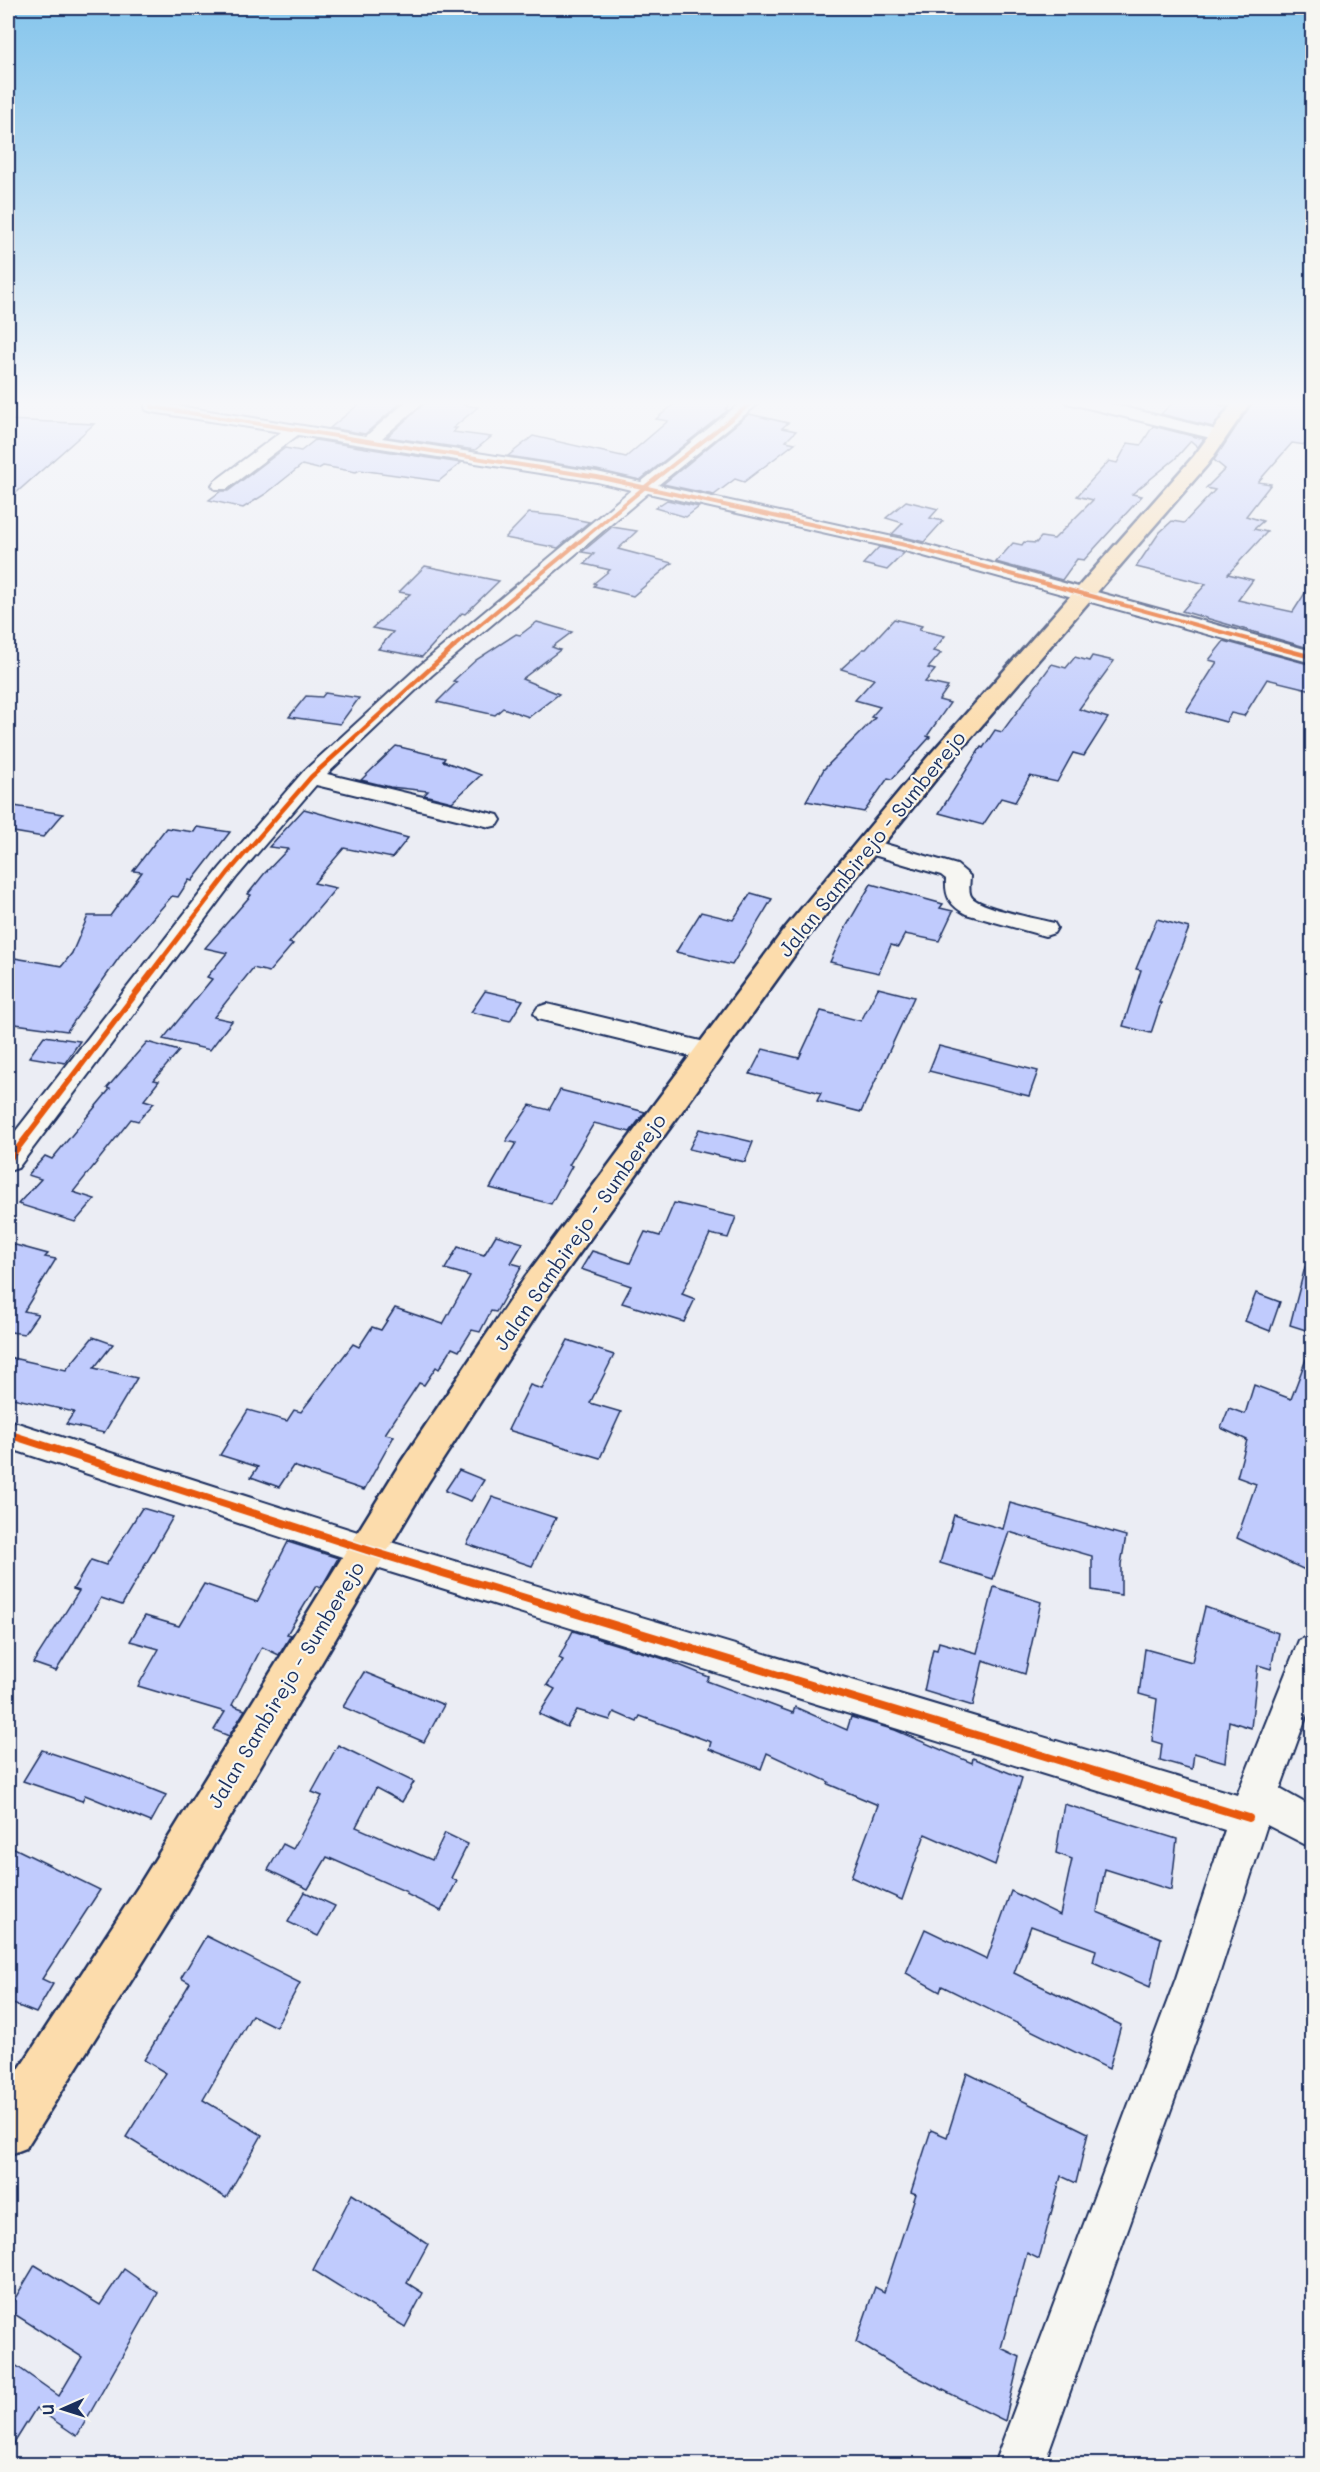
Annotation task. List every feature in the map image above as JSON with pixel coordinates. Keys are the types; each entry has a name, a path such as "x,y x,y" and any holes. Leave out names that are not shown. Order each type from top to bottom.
{"main road":[{"name":"Jalan Sambirejo - Sumberejo","path":"8,2130 154,1903 414,1473 538,1286 796,933 935,764 1153,515"}],"street":[{"path":"8,1161 228,873 311,777 425,670 611,515"},
{"path":"772,515 905,545 1312,657"},
{"path":"311,777 490,820"},
{"path":"868,846 952,872 958,879 958,895 966,904 1001,917 1044,928"},
{"path":"547,1013 709,1052"},
{"path":"8,1434 367,1550 1253,1807 1312,1828"},
{"path":"1019,2464 1197,1978 1253,1807 1312,1652"}],"building":[{"path":"527,515 559,516 589,522 558,548 505,538"},
{"path":"889,515 932,515 930,518 943,521 924,542 892,534 903,523 886,518"},
{"path":"1078,515 1124,515 1084,560 1077,559 1062,580 996,562 1013,543 1022,545 1024,542 1036,543 1041,537 1054,539"},
{"path":"1191,515 1246,515 1263,521 1254,529 1267,532 1228,574 1253,580 1238,600 1293,612 1312,582 1312,649 1182,611 1206,584 1136,567 1159,533 1172,521 1184,523"},
{"path":"612,527 637,531 618,549 672,563 633,596 594,586 596,584 594,583 610,570 584,564 594,554 582,552"},
{"path":"879,547 904,553 887,570 863,564"},
{"path":"425,566 499,581 465,614 462,613 422,657 378,649 393,632 372,628 410,594 399,592"},
{"path":"894,619 922,626 919,630 945,636 933,651 941,653 928,668 935,670 925,682 948,687 939,700 950,703 927,736 930,737 892,779 888,778 864,812 806,801 824,769 875,718 871,717 880,707 855,700 874,679 841,669 863,649 866,649"},
{"path":"537,622 572,632 552,647 560,650 522,679 559,694 529,717 503,708 495,715 437,702 457,682 453,681 476,660 516,634 520,635"},
{"path":"1224,641 1312,665 1312,690 1267,679 1244,716 1231,713 1226,722 1186,711 1217,662 1209,660"},
{"path":"1092,656 1114,661 1079,709 1108,718 1084,756 1073,753 1057,782 1030,776 1015,802 1001,798 983,825 939,813 981,747 983,748 995,730 1002,732 1052,664 1066,668 1075,657 1089,661"},
{"path":"325,693 359,698 340,724 289,717 306,696 322,697"},
{"path":"396,746 445,758 443,761 481,775 452,802 424,795 428,791 390,787 361,780"},
{"path":"8,805 63,814 43,837 8,831"},
{"path":"304,809 408,838 392,858 344,848 314,883 336,888 289,943 293,944 269,972 253,968 214,1017 232,1021 210,1050 163,1039 212,979 207,977 227,953 205,948 251,895 248,894 264,874 288,849 269,847"},
{"path":"197,827 230,832 192,881 189,880 178,897 172,896 123,952 67,1031 8,1023 8,957 62,966 72,953 88,916 110,916 142,872 133,871 166,828 194,832"},
{"path":"871,884 943,904 940,908 953,911 939,941 905,934 898,947 891,945 879,973 830,962 846,927"},
{"path":"751,893 772,899 732,965 676,952 701,912 733,920"},
{"path":"1157,919 1189,928 1159,1003 1161,1003 1151,1033 1123,1026 1141,970 1136,969"},
{"path":"878,988 914,997 861,1112 817,1101 821,1093 750,1074 763,1049 799,1058 821,1011 861,1021"},
{"path":"485,991 523,1000 510,1021 471,1012"},
{"path":"44,1036 80,1041 65,1063 29,1057"},
{"path":"147,1042 179,1051 154,1080 159,1081 144,1100 154,1103 138,1121 131,1119 73,1192 95,1199 75,1222 18,1204 41,1179 28,1175 45,1156 52,1159 110,1089 107,1088"},
{"path":"939,1046 1038,1071 1029,1096 929,1071"},
{"path":"560,1090 645,1112 630,1132 594,1123 569,1165 572,1166 551,1204 490,1188 516,1143 506,1141 530,1105 549,1110"},
{"path":"699,1129 753,1142 745,1162 689,1149"},
{"path":"674,1203 736,1217 728,1238 710,1234 682,1294 695,1299 684,1322 622,1303 631,1286 581,1269 592,1251 630,1263 645,1232 660,1236"},
{"path":"496,1235 523,1243 511,1263 522,1266 496,1312 491,1311 480,1332 472,1330 459,1351 452,1348 439,1369 436,1367 424,1385 419,1383 385,1434 394,1436 364,1490 293,1466 279,1487 251,1477 258,1467 220,1455 248,1410 287,1421 294,1410 301,1412 353,1344 359,1347 372,1327 381,1330 395,1308 443,1324 470,1276 445,1269 458,1247 484,1255"},
{"path":"8,1243 48,1254 45,1257 56,1259 24,1311 38,1314 24,1334 11,1332 8,1337"},
{"path":"1305,1267 1312,1268 1312,1332 1290,1325"},
{"path":"1256,1293 1280,1302 1270,1331 1245,1321"},
{"path":"93,1337 113,1344 94,1368 137,1378 104,1433 66,1424 74,1412 8,1397 8,1357 66,1370"},
{"path":"568,1340 614,1355 590,1403 621,1412 600,1458 508,1430 530,1385 542,1389"},
{"path":"1311,1346 1312,1551 1305,1570 1237,1538 1256,1484 1237,1477 1247,1440 1221,1428 1229,1408 1245,1414 1254,1385 1291,1399"},
{"path":"459,1470 484,1480 471,1501 445,1491"},
{"path":"492,1497 556,1518 532,1566 467,1544"},
{"path":"1010,1503 1126,1536 1121,1564 1121,1595 1092,1590 1092,1556 1009,1532 993,1579 940,1563 954,1515 1003,1529"},
{"path":"142,1508 173,1517 122,1605 101,1598 56,1671 33,1663 79,1591 73,1589 91,1560 106,1565"},
{"path":"288,1542 338,1558 321,1588 316,1586 287,1634 291,1635 279,1655 262,1647 232,1705 245,1710 229,1736 214,1730 225,1712 138,1686 159,1649 130,1641 145,1616 179,1626 204,1584 257,1602"},
{"path":"994,1587 1041,1602 1025,1674 983,1660 973,1706 924,1691 933,1649 937,1650 939,1642 977,1653"},
{"path":"1205,1607 1278,1633 1271,1669 1258,1665 1251,1728 1229,1721 1225,1762 1194,1753 1192,1769 1160,1760 1162,1744 1152,1741 1157,1699 1139,1694 1145,1649 1192,1662"},
{"path":"573,1631 664,1659 709,1677 707,1681 793,1713 795,1707 847,1730 851,1717 895,1730 972,1763 973,1758 1022,1778 995,1865 925,1834 902,1900 851,1877 878,1805 828,1784 829,1782 767,1753 761,1769 709,1749 711,1742 640,1716 637,1722 614,1712 610,1720 577,1710 567,1727 539,1714 555,1689 547,1685 563,1660 559,1658"},
{"path":"364,1672 444,1705 424,1742 343,1707"},
{"path":"338,1745 414,1782 402,1802 376,1788 356,1827 432,1860 445,1833 468,1844 451,1878 457,1881 441,1911 406,1894 407,1892 327,1857 308,1889 268,1870 283,1844 293,1849 322,1796 312,1792"},
{"path":"42,1750 114,1774 166,1795 151,1822 85,1795 82,1801 23,1781"},
{"path":"1064,1804 1177,1839 1171,1890 1105,1869 1097,1912 1161,1938 1150,1987 1093,1962 1096,1950 1031,1926 1014,1973 1121,2025 1109,2069 942,1986 940,1992 906,1973 925,1929 987,1959 1011,1891 1060,1915 1072,1859 1056,1853"},
{"path":"8,1845 100,1890 42,1979 53,1984 36,2013 8,2002"},
{"path":"305,1892 335,1906 318,1936 288,1922"},
{"path":"206,1936 300,1983 276,2027 252,2015 203,2100 262,2135 226,2198 126,2137 166,2073 144,2060 190,1983 181,1978"},
{"path":"967,2073 1088,2133 1076,2183 1061,2176 1039,2259 1027,2253 1001,2348 1020,2357 1005,2421 901,2369 856,2342 875,2287 884,2292 916,2194 911,2192 931,2130 947,2137"},
{"path":"352,2194 428,2244 407,2283 423,2293 405,2327 313,2270"},
{"path":"35,2265 100,2305 124,2269 158,2293 77,2436 36,2408 8,2453 8,2360 59,2396 82,2357 8,2310"}],"cycle path":[{"path":"8,1161 228,873 311,777 425,671 611,515"},
{"path":"771,515 905,545 1312,657"},
{"path":"8,1434 367,1550 1249,1818"}]}
